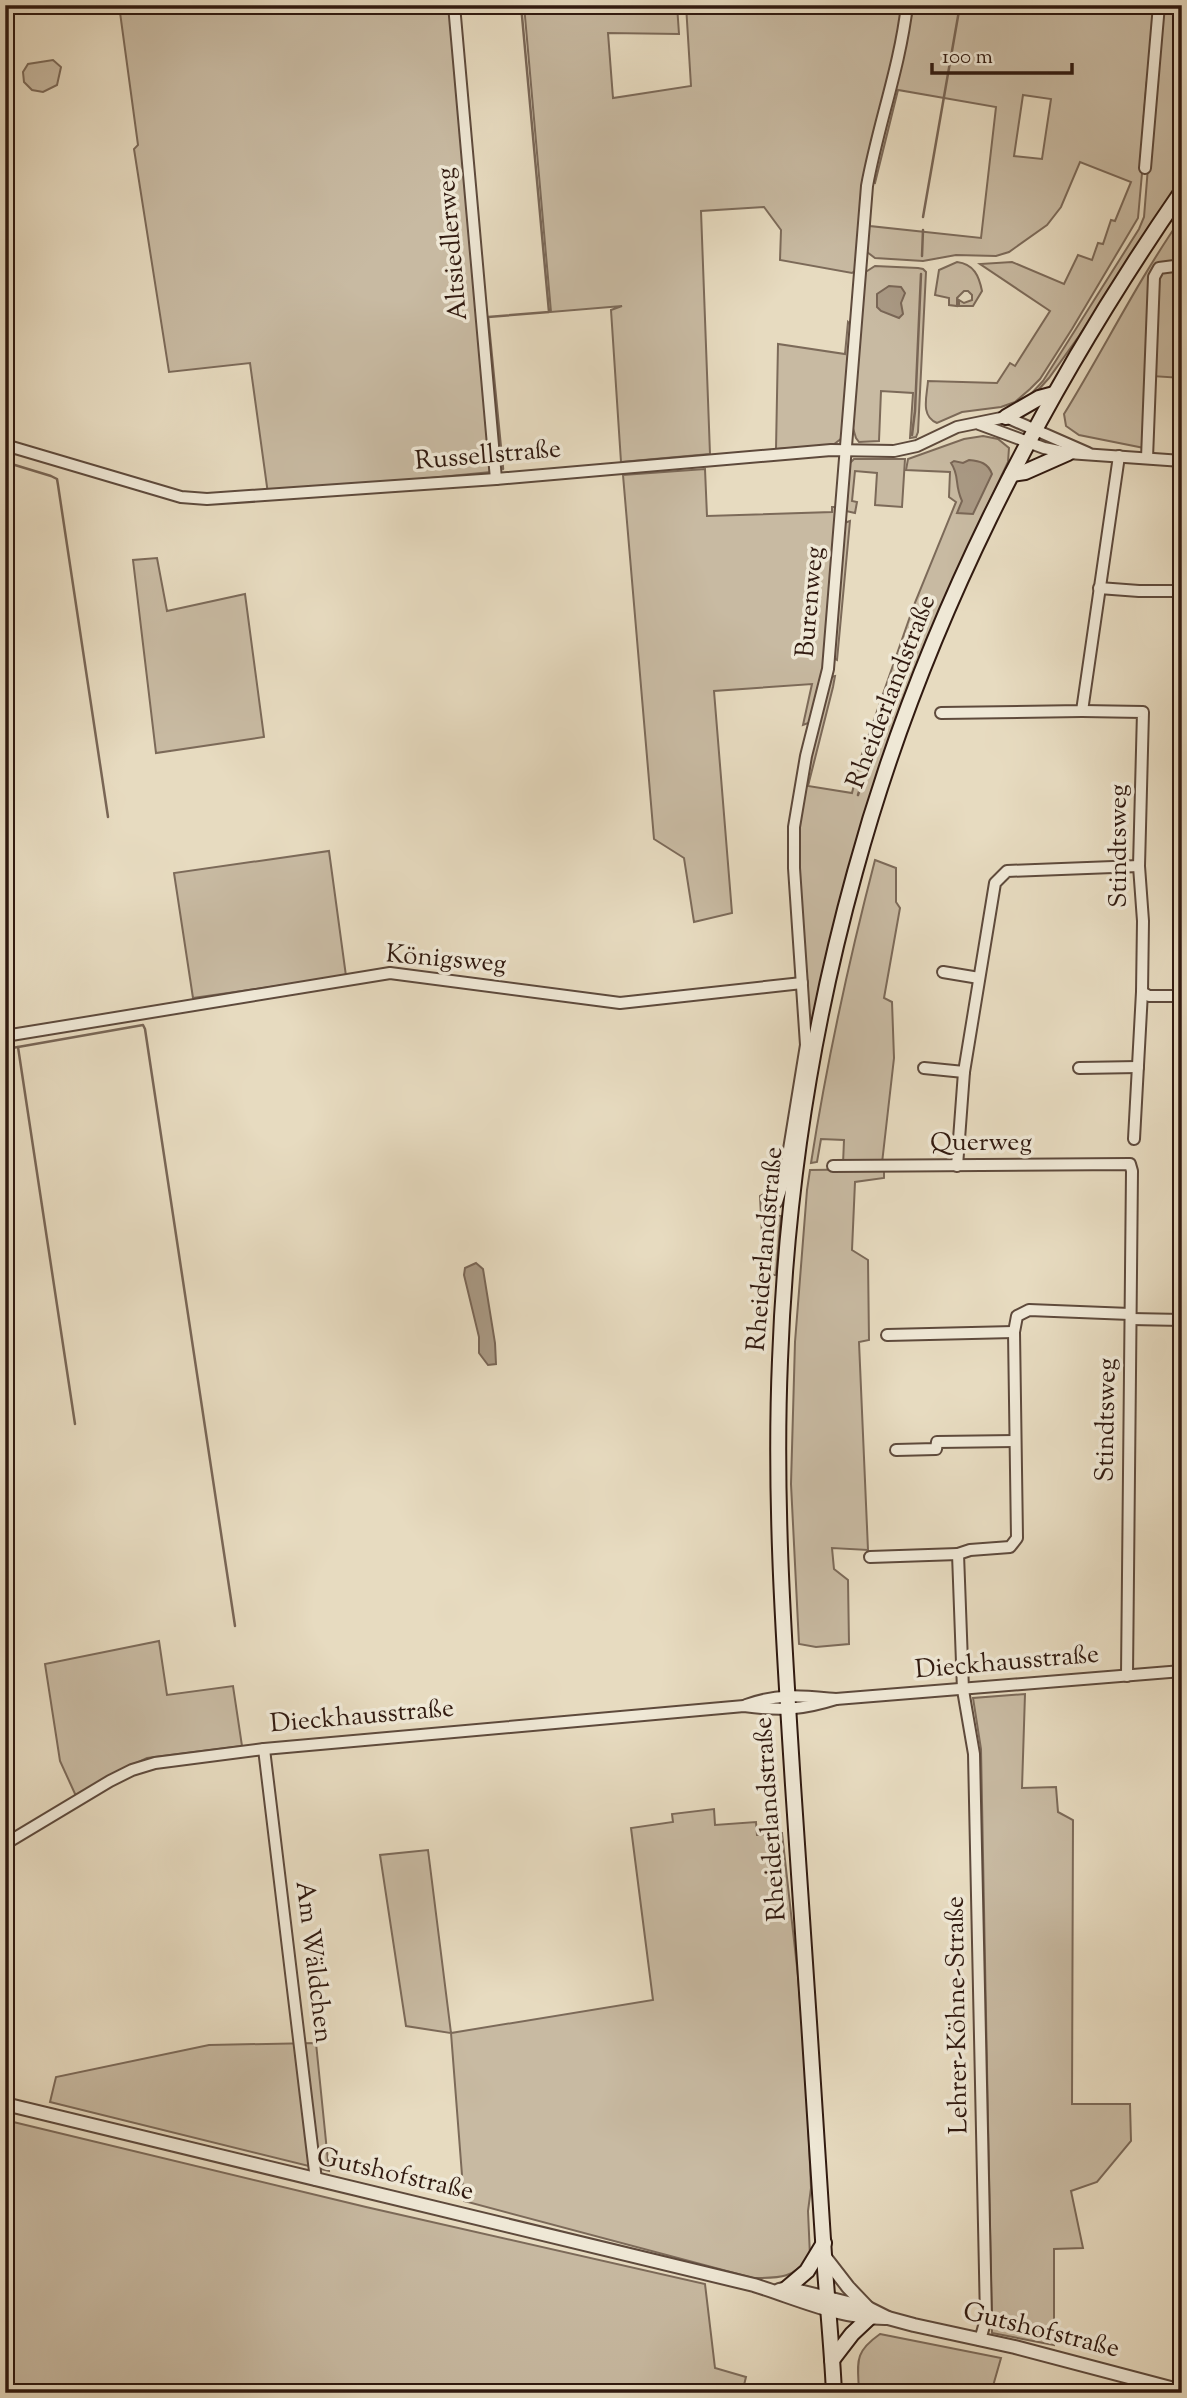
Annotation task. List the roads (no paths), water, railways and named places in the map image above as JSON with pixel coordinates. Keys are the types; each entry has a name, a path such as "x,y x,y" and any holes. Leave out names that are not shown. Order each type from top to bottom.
{"main road":[{"name":"Rheiderlandstraße","path":"834,2393 788,1702 778,1503 780,1363 787,1246 806,1099 823,1007 855,872 908,712 949,606 1012,474 1054,394 1133,262 1182,191"},
{"path":"1006,417 1039,398 1054,394"},
{"path":"1012,474 1025,472 1068,453"},
{"path":"780,2290 807,2271 824,2250"},
{"path":"832,2360 868,2313"}],"street":[{"name":"Altsiedlerweg","path":"454,5 496,479"},
{"name":"Burenweg","path":"777,1202 784,1180 807,1045 794,868 794,827 806,756 828,669 867,186 903,36 907,5"},
{"path":"1145,168 1159,5"},
{"path":"1147,458 1154,277 1159,268 1182,265"},
{"name":"Russellstraße","path":"5,445 181,497 234,498 845,450 894,451 906,449 957,427 1006,417"},
{"path":"1006,417 1032,435 1068,453 1182,461"},
{"path":"976,423 1032,435 1088,453"},
{"path":"941,713 1082,711 1119,456"},
{"path":"1099,588 1182,591"},
{"name":"Stindtsweg","path":"1082,711 1143,712 1139,866 1143,921 1142,992 1134,1139"},
{"path":"957,1166 964,1072 995,883 1007,872 1139,866"},
{"path":"943,972 979,978"},
{"name":"Königsweg","path":"5,1036 390,973 620,1003 802,983"},
{"path":"1142,992 1149,996 1182,996"},
{"path":"1079,1068 1138,1067"},
{"path":"924,1068 964,1072"},
{"name":"Stindtsweg","path":"1127,1676 1130,1164"},
{"name":"Querweg","path":"833,1166 1130,1164"},
{"path":"870,1557 958,1554 970,1550 1010,1547 1017,1538 1014,1332 1017,1316 1029,1310 1182,1320"},
{"path":"887,1335 1014,1332"},
{"path":"895,1450 936,1449 937,1442 1015,1441"},
{"name":"Lehrer-Köhne-Straße","path":"958,1554 962,1690 974,1754 986,2319 981,2340"},
{"name":"Dieckhausstraße","path":"7,1843 132,1770 155,1763 264,1749 744,1706 769,1697 788,1702 836,1699 1182,1671"},
{"name":"Am Wäldchen","path":"264,1749 316,2180"},
{"path":"5,1821 7,1843"},
{"name":"Gutshofstraße","path":"5,2104 780,2290 805,2304 828,2304 868,2313 1180,2391"},
{"path":"824,2250 868,2313"}],"waterway":[{"path":"503,469 488,317 549,312 521,5"},
{"path":"923,217 960,5"},
{"path":"1144,117 1147,82"},
{"path":"922,256 923,230"},
{"path":"912,435 921,274"},
{"path":"5,462 57,479 108,817"},
{"path":"858,795 888,701"},
{"path":"18,1047 143,1025 145,1029 235,1626"},
{"path":"5,1049 18,1047 75,1424"}]}
